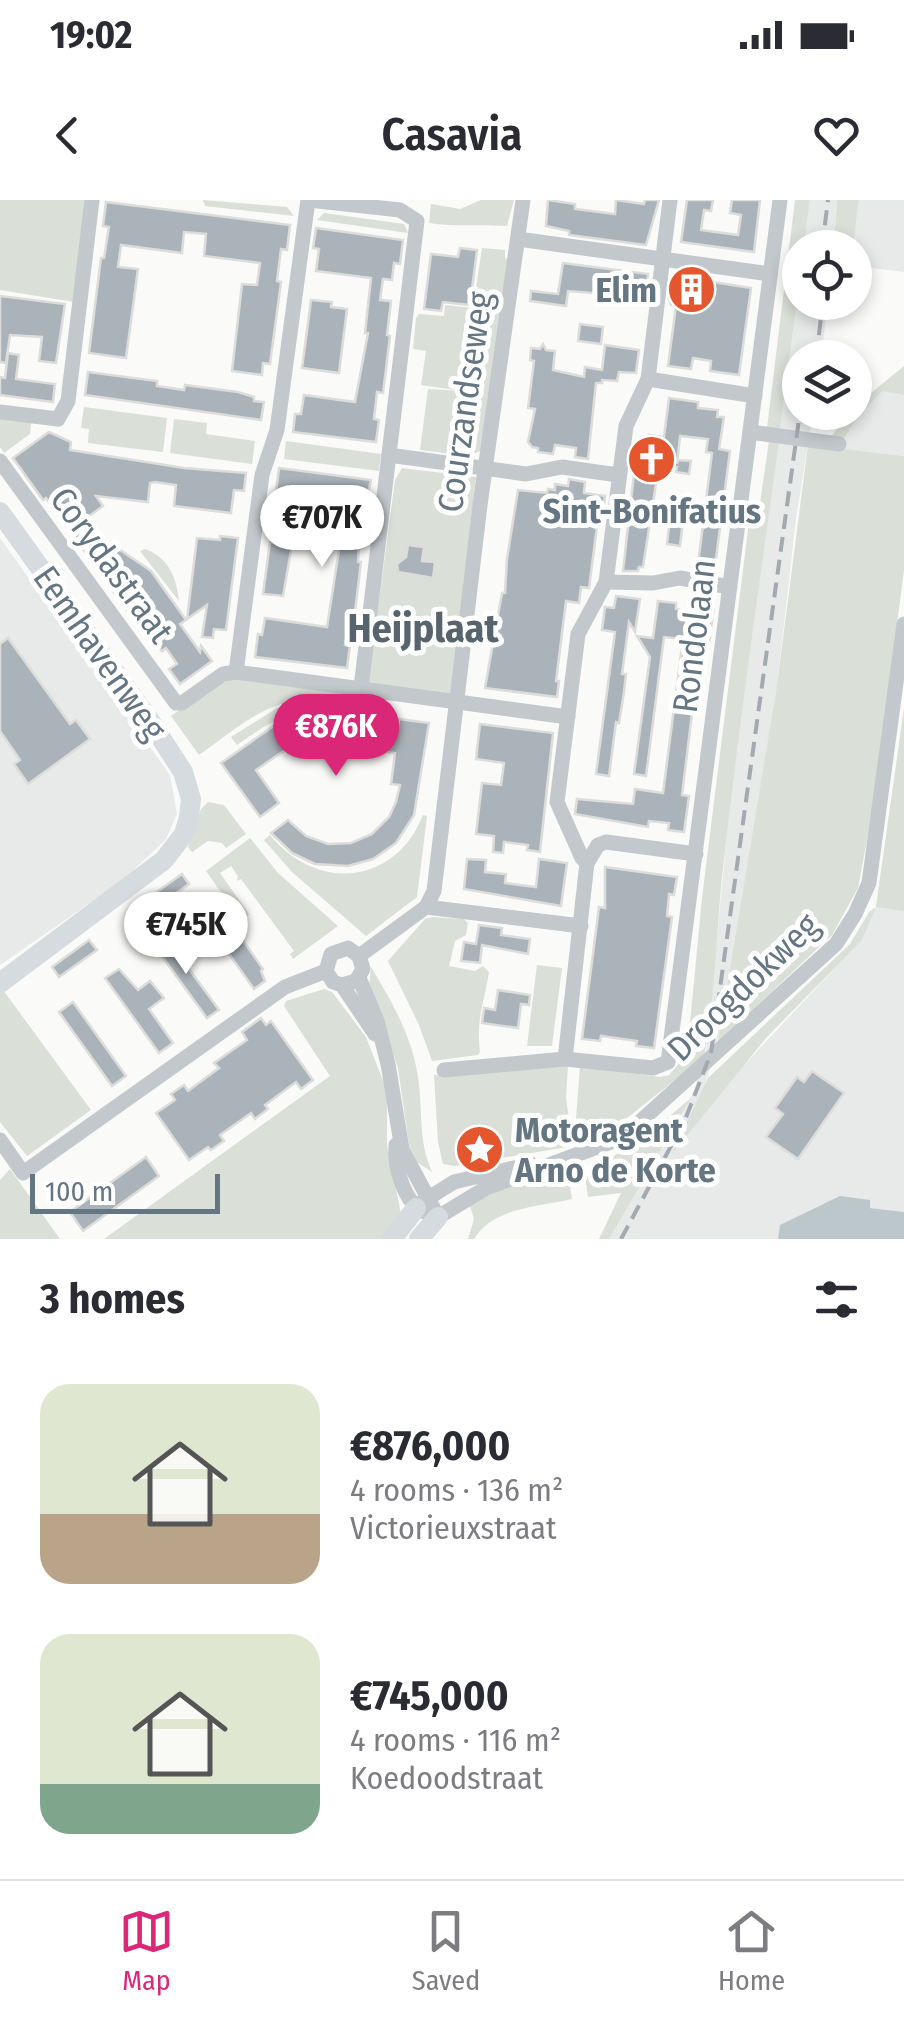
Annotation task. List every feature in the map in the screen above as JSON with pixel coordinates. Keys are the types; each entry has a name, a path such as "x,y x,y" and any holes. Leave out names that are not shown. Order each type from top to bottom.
{"street":[{"path":"0,412 58,419 68,401 92,200"},
{"path":"361,688 418,230 413,216 400,205 308,200 277,430 262,475 236,672 568,717"},
{"name":"Courzandseweg","path":"426,908 434,891 523,200"},
{"path":"588,864 558,802 568,717 580,628 606,582 626,426 648,379 670,200"},
{"name":"Rondolaan","path":"565,1059 653,1068 666,1065 671,1055 780,200"},
{"path":"518,239 770,274"},
{"path":"648,379 755,396"},
{"path":"750,432 839,444"},
{"path":"390,455 526,474 562,468 618,475"},
{"name":"Corydastraat","path":"0,461 176,703 182,703 224,674 236,672"},
{"name":"Eemhavenweg","path":"0,512 152,724 182,772 191,799 187,828 164,860 0,983"},
{"path":"606,582 654,583 680,578 730,587"},
{"name":"Droogdokweg","path":"438,1218 486,1188 609,1145 636,1128 820,959 846,930 869,883 904,624"},
{"path":"444,1070 565,1059 588,864 598,845 606,842 696,854"},
{"path":"359,956 426,908 581,926"},
{"path":"348,948 359,956 363,964 359,978 352,984 333,982 326,971 328,957 334,951 348,948"},
{"path":"0,1140 24,1173 285,987 326,971"},
{"path":"359,978 377,1021 393,1085 397,1164 421,1203 438,1218 419,1239"},
{"path":"342,985 382,1045"},
{"name":"Droogdokweg","path":"421,1203 444,1186 466,1178 570,1159"},
{"path":"392,1239 421,1203"}],"shaded area":[{"path":"0,200 87,200 74,302 0,290"},
{"path":"203,200 287,207 294,216 205,206"},
{"path":"481,200 514,200 507,226 429,223 431,204 460,209"},
{"path":"795,200 810,200 806,230 791,230"},
{"path":"810,200 837,200 835,230 806,230"},
{"path":"837,200 859,200 855,230 835,230"},
{"path":"859,200 904,200 904,272 872,268 872,230 855,230"},
{"path":"324,213 404,224 408,233 317,220"},
{"path":"482,248 505,250 509,260 485,449 468,456 420,450 428,389 462,391 421,385 426,351 413,349 416,318 419,314 444,316 445,305 473,308"},
{"path":"782,306 782,320 794,320 792,340 782,340 780,429 767,428"},
{"path":"794,320 826,320 823,340 792,340"},
{"path":"904,366 904,395 882,391 872,402 872,392"},
{"path":"882,390 904,395 904,456 838,449 849,430 872,430 872,401"},
{"path":"84,407 167,418 163,452 88,443 89,429 81,428"},
{"path":"782,413 782,430 810,430 777,685 720,1035 701,1098 731,1079 862,939 876,907 904,709 904,1212 869,1208 793,1239 603,1239 678,1124 706,1052 730,802"},
{"path":"0,417 31,423 30,434 4,453 0,447"},
{"path":"174,419 207,423 206,434 255,441 252,464 170,453"},
{"path":"836,430 849,430 844,439 831,437"},
{"path":"286,441 381,454 379,471 284,459"},
{"path":"769,441 779,441 730,807 704,1057 607,1134 581,1141 576,1118 580,1067 661,1077 669,1075 687,1054 702,898 749,522 758,517"},
{"path":"808,445 904,456 904,570 873,808 858,888 832,935 718,1042 777,685"},
{"path":"402,468 476,477 450,695 368,684 395,480"},
{"path":"0,538 170,775 177,814 166,839 123,880 0,965"},
{"path":"145,549 170,569 179,601 140,551"},
{"path":"225,677 339,691 338,696 278,705 199,755 171,716"},
{"path":"339,700 337,714 307,713 284,718 237,745 231,737 277,708"},
{"path":"904,709 904,911 876,907"},
{"path":"208,802 224,805 246,834 226,848 222,843 208,841 192,852 188,847 201,809"},
{"path":"423,815 427,816 417,897 366,936 292,872 264,840 270,835 309,866 353,873 374,868 394,856 410,839"},
{"path":"250,838 278,873 338,926 293,959 290,954 294,951 241,879 237,881 231,866 220,873 249,914 241,920 206,871"},
{"path":"876,907 862,940 766,1038 672,1154 708,1078 850,944"},
{"path":"425,919 464,919 468,923 466,935 455,941 449,966 475,971 483,966 489,972 478,1055 432,1061 388,961"},
{"path":"537,965 562,968 552,1046 527,1046"},
{"path":"371,967 394,1006 411,1047 425,1149 432,1172 417,1162 409,1145 398,1068 369,987"},
{"path":"324,989 332,992 366,1037 387,1091 387,1145 401,1214 387,1239 104,1239 330,1076 284,1006 286,1001"},
{"path":"3,990 91,1110 27,1156 0,1122"},
{"path":"568,1065 566,1098 573,1146 454,1166 443,1164 434,1075"},
{"path":"691,1098 609,1239 599,1239 621,1193 588,1197 585,1176 593,1167 639,1142"},
{"path":"10,1169 60,1239 0,1239 0,1180"},
{"path":"554,1172 569,1180 572,1199 505,1214 482,1228 474,1239 468,1239 474,1219 469,1203 503,1187"},
{"path":"840,1196 870,1200 870,1208 904,1212 904,1239 778,1239 780,1225"}],"building":[{"path":"548,200 575,204 575,209 615,214 616,200 644,204 645,200 659,200 646,245 569,235 569,231 546,226"},
{"path":"687,200 713,200 711,211 704,210 701,230 738,235 741,215 730,213 732,200 760,200 754,252 681,242"},
{"path":"106,202 290,225 287,250 281,249 277,281 281,282 270,364 263,363 262,375 232,371 242,284 257,285 260,263 204,256 206,234 184,232 182,253 121,245 118,267 138,269 126,358 89,353 101,258 109,227 103,226"},
{"path":"316,228 403,240 400,264 394,263 392,280 383,279 380,300 391,301 383,393 377,392 374,419 379,420 376,442 293,432 295,414 301,414 304,395 355,402 368,333 371,278 316,271"},
{"path":"460,248 477,250 470,305 443,302 441,311 424,309 431,254 458,257"},
{"path":"563,263 648,274 645,297 568,291 566,306 530,301 531,291 558,294"},
{"path":"675,276 751,288 739,375 710,371 711,361 693,358 691,369 668,366 676,306 669,299"},
{"path":"0,296 65,304 56,363 39,361 42,337 10,335 6,363 0,362"},
{"path":"311,300 332,302 331,307 347,309 339,373 302,368"},
{"path":"580,324 603,327 601,344 578,341"},
{"path":"543,344 546,350 555,351 553,370 584,377 585,367 602,370 605,345 639,350 636,373 619,372 617,381 596,383 588,459 575,457 576,448 555,445 553,454 538,452 528,442 535,409 528,408 534,361 530,360 531,348 540,349"},
{"path":"8,353 19,355 16,379 55,384 53,402 0,395 0,377 5,378"},
{"path":"88,372 157,381 157,386 184,390 185,385 238,392 264,402 261,420 85,395"},
{"path":"669,398 698,402 698,408 718,410 717,417 724,417 719,449 730,451 715,566 698,564 712,453 706,452 708,439 680,436 677,464 678,460 691,461 689,474 659,464 643,567 623,571 637,447 648,442 649,435 664,437"},
{"path":"49,432 71,442 70,450 184,468 246,473 244,491 234,490 231,513 174,506 176,485 155,482 150,483 148,502 96,496 103,506 84,520 91,530 151,571 186,620 180,624 200,652 201,646 212,661 180,684 169,669 177,664 166,648 154,648 13,458"},
{"path":"279,468 371,480 360,528 361,562 354,620 349,620 345,645 350,646 347,668 255,657 265,618 327,627 341,537 341,515 279,508"},
{"path":"569,479 585,482 584,493 605,496 603,512 599,511 589,588 581,587 579,603 566,601 557,697 485,688 505,593 518,490 547,493 548,489 555,490 555,484 568,486"},
{"path":"672,502 685,504 680,546 667,544"},
{"path":"220,536 238,538 226,630 214,629 213,638 202,637 207,605 187,619 197,538 220,540"},
{"path":"270,542 292,545 283,596 263,594"},
{"path":"408,545 424,547 422,561 435,562 433,578 398,572 397,564 406,557"},
{"path":"616,596 640,599 635,632 629,622 622,674 626,674 624,692 609,776 596,774 615,632 602,630 605,607 614,608"},
{"path":"658,601 697,612 698,604 714,606 709,643 701,642 699,656 682,795 689,796 684,832 668,830 669,823 649,821 648,827 575,814 577,799 633,804 635,789 663,793 683,639 664,637 646,776 634,774 650,657 637,636 653,638"},
{"path":"8,638 70,724 76,720 90,739 28,784 14,764 20,760 0,731 0,644"},
{"path":"309,716 398,727 399,719 429,723 414,815 396,843 373,859 348,866 315,864 292,853 271,833 288,820 306,836 328,844 351,843 372,834 389,817 396,802 400,785 391,784 395,753 309,743 288,748 256,770 279,803 260,817 221,763 275,725"},
{"path":"480,724 553,733 540,852 527,850 528,845 504,842 503,853 493,852 494,836 476,834 482,783 501,785 504,763 476,759"},
{"path":"467,859 486,860 485,872 506,874 505,883 536,887 539,859 567,863 561,906 464,889"},
{"path":"605,867 677,877 674,895 669,894 667,916 672,917 654,1048 636,1046 637,1041 601,1036 600,1041 582,1039 599,907 605,908"},
{"path":"182,874 189,884 151,911 144,901"},
{"path":"212,902 216,908 219,906 263,969 265,981 254,989 199,912"},
{"path":"479,925 502,928 501,935 530,939 528,954 482,945 480,963 461,961 464,942 476,944"},
{"path":"165,936 219,1010 207,1018 153,944"},
{"path":"89,940 97,950 59,977 52,967"},
{"path":"119,969 138,990 150,981 164,998 149,1009 173,1043 159,1053 105,978"},
{"path":"498,990 530,995 529,1005 521,1004 518,1028 482,1023 484,1008 495,1010"},
{"path":"73,1002 126,1076 112,1086 59,1012"},
{"path":"261,1018 266,1025 271,1021 313,1080 301,1089 296,1082 265,1105 268,1109 255,1119 251,1113 220,1135 224,1141 189,1160 156,1113 175,1100 171,1094 184,1085 188,1091 219,1068 214,1063 247,1040 242,1032"},
{"path":"812,1071 844,1093 798,1159 766,1137 783,1114 775,1108 797,1077 804,1082"},
{"path":"146,1157 159,1176 83,1231 70,1212"}],"railway":[{"path":"824,230 828,200"},
{"path":"818,340 821,320"},
{"path":"621,1239 685,1120 711,1053 798,430"}],"place":[{"name":"Elim","path":"692,290"},
{"name":"Sint-Bonifatius","path":"652,459"},
{"name":"Motoragent Arno de Korte","path":"480,1150"}],"district":[{"name":"Heijplaat","path":"423,628"}]}
